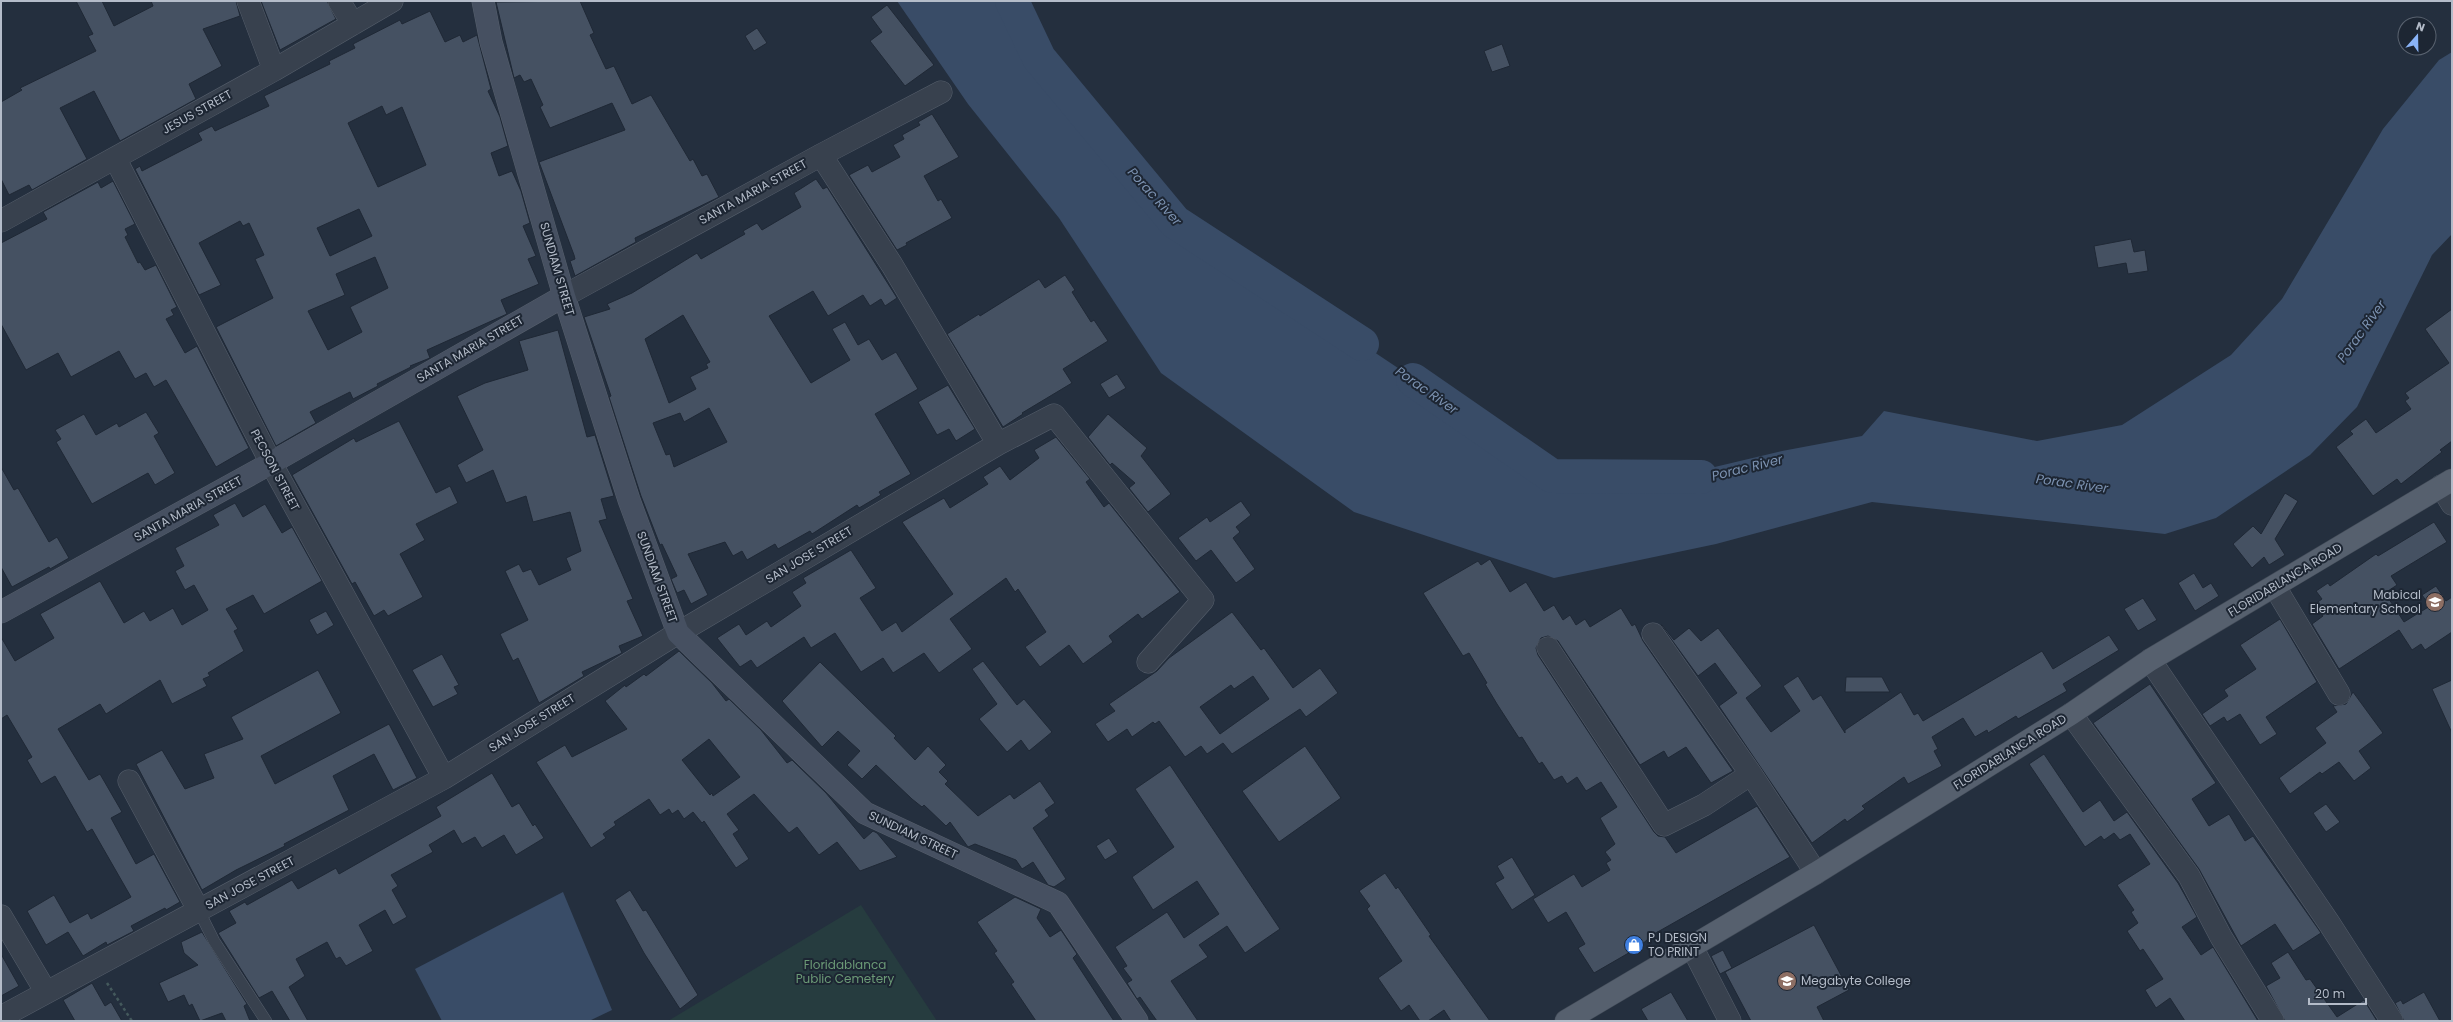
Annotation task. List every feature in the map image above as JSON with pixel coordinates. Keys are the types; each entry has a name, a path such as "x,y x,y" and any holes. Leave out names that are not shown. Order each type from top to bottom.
{"main road":[{"name":"FLORIDABLANCA ROAD","path":"1566,1021 1816,873 2071,714 2150,660 2275,587 2448,490"}],"street":[{"path":"248,1 274,70"},
{"path":"339,1 354,24"},
{"name":"JESUS STREET","path":"1,221 274,70 392,1"},
{"name":"SUNDIAM STREET","path":"483,1 491,42 564,296 629,500 678,633 865,813 1058,903 1137,1021"},
{"name":"SANTA MARIA STREET","path":"1,612 270,463 564,296 820,155 941,92"},
{"path":"820,155 892,265 998,444"},
{"name":"PECSON STREET","path":"115,158 270,463 444,778"},
{"name":"SAN JOSE STREET","path":"1,1017 444,778 678,633 998,444 1054,415 1204,600 1148,662"},
{"path":"2275,587 2339,694"},
{"path":"1653,634 1751,774 1816,873"},
{"path":"1548,648 1664,825 1704,805 1751,774"},
{"path":"2150,660 2329,923 2392,1021"},
{"path":"2071,714 2189,876 2221,937 2273,1021"},
{"path":"130,781 198,911"},
{"path":"1,916 46,992"},
{"path":"1692,947 1730,1021"}],"lane":[{"path":"198,911 214,941 266,1021"}],"path":[{"path":"95,966 132,1021"}],"green space":[{"name":"Floridablanca Public Cemetery","path":"861,905 937,1021 668,1021"}],"water":[{"path":"897,1 1001,1 1089,134 1208,257 1329,322 1416,380 1527,461 1609,482 1702,470 1782,451 1862,436 1884,411 2037,441 2122,425 2231,355 2282,299 2383,129 2439,60 2452,52 2452,234 2432,255 2357,407 2310,455 2216,518 2165,534 1872,502 1716,544 1554,578 1354,512 1161,373 1059,218 968,104"},
{"path":"563,892 612,1010 589,1021 442,1021 415,969"}],"building":[{"path":"76,1 102,1 114,26 153,6 151,1 236,1 240,16 203,29 222,66 189,84 196,99 120,141 94,91 60,108 87,159 32,190 29,185 9,195 1,179 1,102 22,90 20,88 96,51 88,36 93,34"},
{"path":"261,1 327,1 336,19 280,50"},
{"path":"580,1 594,33 590,35 606,69 614,66 632,104 651,95 690,161 693,159 702,176 707,174 719,197 635,238 636,242 575,276 570,261 575,259 574,255 539,162 625,130 612,103 550,128 540,107 543,105 531,79 524,82 520,75 514,78 496,2"},
{"path":"887,5 934,65 905,86 870,41 882,32 871,17"},
{"path":"430,11 445,42 460,35 463,42 477,35 491,89 488,91 500,117 508,146 491,153 499,176 512,171 521,191 530,223 523,226 536,256 528,259 539,284 501,300 507,314 427,350 430,358 410,366 411,367 377,384 378,386 353,399 350,392 310,412 316,423 276,446 216,327 273,298 255,259 264,255 249,223 243,226 240,221 199,243 221,285 199,295 135,169 140,166 142,171 202,140 198,133 212,126 215,131 269,106 264,96 330,64 329,61 355,48 353,44 400,20 402,24","holes":["382,106 386,115 402,107 426,165 378,187 348,123","359,209 372,236 330,256 317,228","375,257 388,288 350,307 362,332 328,350 308,311 345,295 336,274"]},
{"path":"757,28 767,43 754,51 745,36"},
{"path":"1502,44 1510,66 1492,72 1484,51"},
{"path":"932,114 959,157 924,176 938,201 941,199 952,218 906,243 907,245 897,250 849,175 868,165 872,172 900,157 893,145 904,139 902,135 920,125 918,122"},
{"path":"816,179 823,189 827,187 897,298 885,306 881,299 870,306 863,295 828,316 813,291 769,316 811,383 850,360 832,329 845,322 858,345 869,339 882,360 896,352 918,389 875,414 911,474 879,492 881,495 859,508 857,505 812,534 810,531 778,549 775,544 747,560 742,551 733,556 725,542 688,554 708,595 691,604 684,590 677,593 671,579 677,576 662,544 660,545 641,496 609,397 611,396 584,317 610,309 607,304 632,293 697,253 701,259 745,234 743,231 757,223 762,230 801,207 794,193","holes":["683,315 710,362 706,364 708,368 690,377 696,389 669,403 645,339","709,408 727,442 674,467 670,454 666,455 653,423 680,413 684,422"]},
{"path":"113,181 135,224 125,229 128,235 125,237 138,263 140,262 145,270 156,265 177,307 171,310 174,315 166,319 185,353 197,346 249,448 216,467 166,380 154,387 146,373 135,379 119,351 71,377 58,353 26,370 1,324 1,243 47,219 43,212 98,182 101,188"},
{"path":"2131,239 2134,252 2145,250 2148,271 2128,274 2126,263 2098,268 2094,246"},
{"path":"1065,275 1075,290 1072,292 1091,322 1094,320 1108,341 1063,369 1072,383 1022,413 1023,414 1003,427 947,334 979,314 980,316 1039,279 1045,288"},
{"path":"2452,309 2452,441 2440,450 2442,452 2401,484 2397,479 2373,496 2336,447 2353,434 2350,431 2366,419 2376,433 2411,409 2405,401 2409,398 2405,393 2449,363 2425,329"},
{"path":"558,330 587,437 595,435 614,496 601,499 607,519 599,521 633,599 627,601 643,636 619,646 622,653 582,672 584,676 539,703 518,658 513,661 500,634 528,620 505,571 519,564 523,572 531,569 539,585 571,570 566,558 581,551 570,512 533,522 526,496 506,503 493,470 466,483 457,465 483,450 457,396 485,383 528,370 519,341"},
{"path":"1117,374 1126,388 1109,398 1100,384"},
{"path":"948,385 975,429 956,441 949,429 937,435 918,402"},
{"path":"146,412 159,433 154,436 175,473 155,485 148,473 92,504 56,442 61,439 55,430 84,414 96,435 117,423 119,427"},
{"path":"1108,414 1147,448 1141,456 1171,494 1148,512 1129,488 1135,483 1112,463 1110,465 1088,437"},
{"path":"399,421 436,493 450,486 458,503 416,524 425,540 400,554 423,597 388,616 384,610 374,616 355,582 352,584 292,475 354,438 356,442"},
{"path":"1056,437 1090,479 1086,482 1104,507 1109,503 1180,592 1142,619 1138,614 1109,636 1113,642 1083,664 1069,645 1040,667 1025,647 1046,632 1018,589 1015,592 1006,578 950,619 972,649 939,673 924,653 893,673 883,658 861,672 835,633 811,648 804,637 757,668 751,660 740,667 717,638 739,624 746,635 767,621 771,627 801,606 792,592 806,583 803,578 851,550 876,588 860,598 882,631 896,622 902,632 953,594 902,522 944,498 950,508 988,484 983,477 1000,466 1010,480 1039,458 1034,450"},
{"path":"1,467 14,490 18,488 49,542 57,537 69,558 12,587 1,567"},
{"path":"2285,493 2298,501 2275,539 2285,555 2269,565 2264,557 2252,568 2233,544 2253,526 2261,534"},
{"path":"1241,501 1251,515 1236,527 1240,532 1233,538 1255,569 1236,583 1211,550 1196,561 1178,538 1207,517 1210,522"},
{"path":"235,503 243,517 265,504 282,533 292,527 322,581 264,614 253,595 226,609 238,629 234,631 244,651 208,673 210,676 203,679 207,686 172,704 160,680 106,714 100,704 58,729 89,780 100,774 122,812 111,818 136,864 154,854 180,902 166,910 165,908 131,926 134,931 107,945 106,942 83,956 68,932 46,945 27,911 54,895 70,923 88,913 91,919 131,897 92,829 87,832 55,776 41,784 27,760 32,757 7,715 1,719 1,637 15,661 54,638 40,614 100,581 124,623 144,611 150,621 173,608 182,625 208,610 194,585 185,590 175,571 184,566 175,548 219,525 213,515"},
{"path":"2434,522 2447,542 2391,576 2397,585 2385,593 2404,622 2430,606 2422,595 2436,586 2446,601 2452,597 2452,632 2425,650 2421,644 2412,650 2399,630 2339,669 2312,624 2323,616 2315,604 2322,599 2316,591 2328,583 2330,586 2376,554 2378,556"},
{"path":"1490,559 1510,592 1526,582 1544,611 1554,605 1563,620 1570,615 1576,625 1585,619 1590,627 1621,608 1632,626 1635,624 1643,641 1733,771 1711,783 1686,747 1668,758 1664,751 1640,765 1558,641 1548,636 1541,638 1536,648 1538,655 1658,836 1665,837 1676,853 1757,806 1790,857 1647,938 1648,939 1639,947 1594,973 1578,948 1585,944 1566,912 1548,923 1533,899 1574,874 1582,887 1610,870 1606,863 1611,860 1605,852 1615,844 1600,818 1617,807 1601,782 1586,791 1577,777 1567,784 1562,776 1554,780 1542,762 1539,764 1522,737 1519,738 1497,704 1485,684 1487,683 1469,653 1463,656 1423,593 1478,561 1481,565"},
{"path":"2194,573 2203,588 2211,583 2219,596 2195,611 2178,583"},
{"path":"2143,598 2157,620 2138,631 2124,609"},
{"path":"326,611 334,625 317,635 309,620"},
{"path":"1232,612 1261,650 1264,648 1293,688 1320,668 1338,693 1306,717 1300,709 1232,754 1223,743 1207,754 1201,746 1185,757 1159,721 1155,724 1153,722 1132,737 1127,729 1108,742 1095,724 1115,711 1109,704 1157,671 1169,658","holes":["1253,676 1269,699 1220,734 1200,707 1231,685 1234,689"]},
{"path":"2280,619 2317,682 2266,717 2277,734 2260,745 2240,714 2227,722 2224,717 2210,726 2202,714 2228,696 2224,690 2256,669 2240,645"},
{"path":"1661,625 1674,640 1689,628 1701,641 1718,628 1762,686 1746,698 1771,732 1800,711 1783,686 1798,676 1813,700 1821,695 1845,733 1845,730 1901,692 1914,715 1918,713 1923,721 2042,651 2053,669 2109,635 2119,650 2063,684 2067,691 2018,719 2016,716 1988,733 1987,730 1975,737 1963,718 1932,737 1938,749 1934,751 1942,766 1908,784 1904,777 1862,806 1865,809 1847,822 1845,819 1812,843 1719,706 1737,693 1715,663 1698,676"},
{"path":"679,651 712,683 726,701 729,699 761,730 787,763 792,760 826,793 864,839 873,831 877,833 897,857 860,871 837,842 819,855 797,827 789,833 754,794 727,814 739,830 733,834 749,859 736,868 704,821 702,823 693,812 684,819 678,810 672,814 669,809 660,815 649,799 614,822 616,825 603,834 606,838 591,848 536,762 565,745 572,757 627,729 605,701 625,685 626,687 644,674 646,676","holes":["709,739 740,777 713,796 712,793 710,795 682,760"]},
{"path":"442,654 459,685 454,687 458,694 433,707 412,670"},
{"path":"983,661 1017,705 1024,699 1052,732 1029,751 1021,740 1007,752 979,719 997,704 972,669"},
{"path":"820,662 896,736 894,738 915,760 928,746 946,765 939,772 948,781 945,784 978,816 1010,794 1014,799 1040,781 1055,803 1045,810 1049,816 1033,828 1066,879 1054,887 1048,885 1033,862 1022,869 1016,860 975,844 968,847 950,822 946,826 924,805 922,807 912,799 876,765 862,779 847,765 860,751 838,731 822,747 782,701"},
{"path":"318,670 341,713 261,756 275,784 389,724 417,778 393,790 374,754 333,776 349,810 284,844 285,846 236,870 202,890 136,764 162,750 185,789 214,778 204,754 243,739 231,717"},
{"path":"1846,677 1882,677 1890,692 1845,692"},
{"path":"2452,680 2452,733 2432,689"},
{"path":"2150,684 2216,783 2192,799 2209,826 2229,814 2245,841 2253,836 2321,933 2293,951 2275,924 2241,946 2199,869 2093,723"},
{"path":"2353,692 2383,733 2359,751 2371,768 2354,781 2339,762 2322,774 2320,772 2290,794 2279,778 2326,743 2315,728 2337,712 2333,706 2346,704"},
{"path":"1305,746 1341,798 1279,842 1242,791"},
{"path":"2044,754 2083,812 2100,800 2114,821 2127,812 2178,883 2197,917 2182,927 2201,955 2213,947 2258,1021 2185,1021 2170,998 2156,1008 2145,990 2163,979 2143,949 2140,951 2127,931 2138,923 2131,912 2134,910 2117,885 2150,864 2130,834 2120,840 2114,833 2104,840 2101,836 2085,847 2029,764"},
{"path":"1170,765 1280,929 1245,953 1227,926 1199,945 1208,957 1171,981 1198,1021 1157,1021 1140,997 1137,999 1127,983 1132,980 1123,968 1127,966 1115,947 1167,912 1184,938 1219,914 1197,881 1153,910 1132,877 1174,847 1135,789"},
{"path":"492,773 512,807 519,803 533,826 535,824 544,838 516,855 504,835 482,848 475,837 462,844 454,830 429,845 433,852 391,875 398,886 392,890 407,917 393,925 385,910 359,925 373,951 346,966 340,957 336,959 327,942 296,959 305,976 289,987 308,1021 290,1021 272,991 259,998 218,933 236,923 229,911 245,902 247,905 292,880 298,889 336,868 339,874 441,816 436,807"},
{"path":"2326,804 2340,822 2326,832 2313,813"},
{"path":"1109,838 1118,852 1105,860 1096,846"},
{"path":"1512,857 1535,895 1512,910 1495,883 1504,878 1497,866"},
{"path":"1385,873 1396,889 1398,887 1431,935 1429,936 1490,1021 1451,1021 1444,1010 1428,1021 1420,1021 1409,1005 1401,1011 1378,978 1402,961 1367,909 1370,906 1359,891"},
{"path":"630,890 643,911 646,910 698,995 680,1009 644,953 615,900"},
{"path":"1015,897 1041,909 1037,918 1050,937 1061,930 1077,954 1073,958 1114,1021 1036,1021 1011,984 1014,982 994,953 997,951 977,922"},
{"name":"Megabyte College","path":"1814,925 1849,990 1817,1007 1824,1021 1751,1021 1725,972"},
{"path":"202,932 247,1004 244,1006 250,1021 226,1021 222,1013 200,1021 192,1004 189,1006 184,995 168,1002 159,983 198,965 184,953 181,942"},
{"path":"1723,950 1732,968 1720,974 1711,956"},
{"path":"2288,952 2306,980 2310,979 2337,1017 2364,1000 2377,1021 2285,1021 2266,986 2280,978 2271,963"},
{"path":"1,954 19,986 1,996"},
{"path":"92,983 105,1006 111,1002 122,1021 75,1021 63,1000"},
{"path":"1671,992 1688,1021 1648,1021 1641,1009"},
{"path":"2424,992 2440,1021 2404,1021 2395,1003 2401,1000 2403,1004"}],"waterway":[{"name":"Porac River","path":"1012,1 1039,58 1175,222 1362,344"},
{"name":"Porac River","path":"1413,380 1552,476 1701,477"}],"place":[{"name":"Mabical Elementary School","path":"2435,602"},
{"name":"PJ DESIGN TO PRINT","path":"1634,945"},
{"name":"Megabyte College","path":"1787,981"}]}
